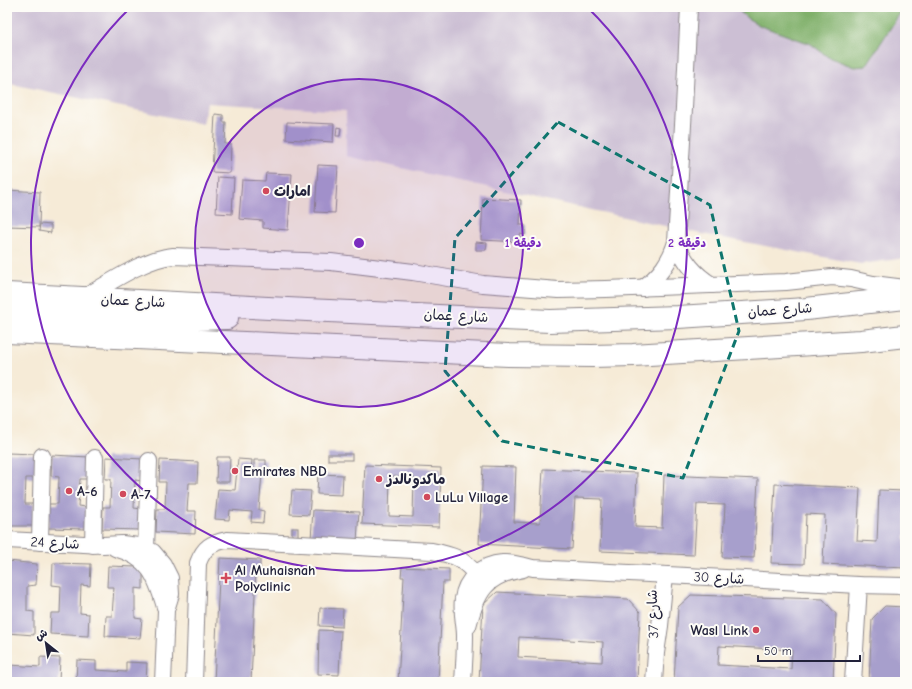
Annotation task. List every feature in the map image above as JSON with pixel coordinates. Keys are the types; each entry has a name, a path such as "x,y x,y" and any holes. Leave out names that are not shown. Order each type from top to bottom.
{"main road":[{"name":"شارع عمان","path":"7,294 550,321 678,317 806,309 905,298"},
{"path":"7,314 175,320 261,316 307,310"},
{"path":"7,332 500,354 592,356 634,356 829,343 905,336"}],"street":[{"path":"643,288 664,268 676,242 689,7"},
{"path":"676,242 686,262 702,279 712,285"},
{"path":"83,298 144,264 162,257 173,256 332,262 407,271 483,284 520,288 576,290 643,288 841,278 905,288"},
{"path":"40,542 42,456"},
{"path":"95,458 98,545"},
{"path":"146,549 149,461"},
{"name":"شارع 24","path":"7,540 98,545"},
{"path":"194,682 198,563 202,554 208,547 217,542 227,540 432,551 453,555 462,560 476,574"},
{"path":"98,545 122,544 138,546 152,552 164,564 170,578 171,594 166,610 163,682"},
{"path":"98,545 130,554 151,570 158,582 166,610"},
{"name":"شارع 30","path":"465,635 462,608 465,589 476,574 484,568 502,563 511,563 533,568 859,585 905,586"},
{"name":"شارع 30","path":"465,635 475,600 490,582 500,575 511,571 533,568"},
{"name":"شارع 37","path":"654,682 656,653 653,625 658,575"},
{"path":"854,682 859,585"},
{"path":"463,682 465,635"}],"highlighted area":[{"path":"558,122 710,205 739,331 683,478 502,441 445,371 455,238"}],"shaded area":[{"path":"7,7 905,7 905,258 861,264 697,233 346,156 346,111 207,103 203,124 7,83"}],"green space":[{"path":"735,7 904,7 866,66 854,67 828,57 811,44 761,26 747,18"}],"building":[{"path":"215,114 223,115 223,122 226,122 225,144 231,144 230,173 212,172"},
{"path":"287,122 334,124 333,142 286,139"},
{"path":"337,127 341,128 340,136 336,136"},
{"path":"318,165 338,166 335,213 315,212"},
{"path":"266,173 292,174 288,230 263,228 263,221 239,219 242,180 265,181"},
{"path":"218,177 234,178 232,214 216,213"},
{"path":"7,190 40,192 39,227 7,226"},
{"path":"483,198 521,200 520,225 525,225 525,235 520,234 520,242 481,240"},
{"path":"40,224 51,225 51,233 39,231"},
{"path":"476,242 487,243 486,250 476,250"},
{"path":"7,453 36,454 35,478 26,478 25,504 34,504 33,526 7,526"},
{"path":"328,454 352,454 352,460 328,460"},
{"name":"A-6","path":"52,455 89,457 88,479 80,479 78,506 86,507 85,529 48,528 49,504 58,504 59,477 51,476"},
{"name":"A-7","path":"106,457 143,459 142,481 135,480 134,508 141,509 140,530 102,529 103,507 110,507 111,479 105,479"},
{"path":"217,457 230,457 229,482 216,482"},
{"path":"238,459 252,460 251,470 254,470 254,460 266,460 266,473 262,473 259,510 264,511 263,523 251,522 252,512 230,510 229,520 215,519 218,489 235,490"},
{"path":"160,460 198,462 197,483 189,483 187,511 196,511 195,534 156,532 157,509 165,509 166,482 159,482"},
{"name":"LuLu Village","path":"365,465 441,468 439,527 362,524","holes":["390,476 414,477 413,517 389,516"]},
{"path":"483,466 516,467 514,522 540,523 543,469 637,473 635,527 662,528 664,475 758,479 754,558 722,557 725,505 697,504 694,555 600,551 602,499 575,498 572,549 479,544"},
{"path":"318,474 343,475 342,495 317,494"},
{"path":"775,484 860,488 857,541 877,542 879,490 905,491 905,568 823,564 825,515 806,514 804,564 771,563"},
{"path":"292,490 311,491 309,515 290,514"},
{"path":"313,510 359,512 357,541 311,539"},
{"path":"292,528 298,528 298,536 292,536"},
{"path":"220,558 260,560 260,573 256,572 251,682 214,682"},
{"path":"8,561 37,564 36,585 27,586 27,611 34,612 34,635 7,633"},
{"path":"53,563 91,564 90,586 81,585 80,613 89,614 88,636 50,634 51,613 60,613 61,586 52,585"},
{"path":"108,566 136,567 143,573 143,589 135,588 135,618 142,619 140,638 105,636 106,616 112,616 114,587 107,587"},
{"path":"402,567 449,569 449,582 443,582 438,682 398,682 404,577 401,577"},
{"path":"497,592 628,599 640,612 637,682 479,682 483,605","holes":["519,637 603,642 602,662 518,657"]},
{"name":"Wasl Link","path":"691,595 823,599 836,614 833,682 674,682 678,607","holes":["719,646 792,650 791,669 718,665"]},
{"path":"885,606 905,607 905,682 869,682 872,619"},
{"path":"320,608 343,609 342,627 319,626"},
{"path":"319,630 341,631 339,675 318,674"},
{"path":"7,656 10,656 10,665 40,667 40,657 60,658 59,682 7,682"},
{"path":"77,660 96,661 96,670 126,672 126,662 147,663 146,682 76,682"}],"place":[{"name":"امارات","path":"266,191"},
{"name":"Emirates NBD","path":"235,471"},
{"name":"ماكدونالدز","path":"379,479"},
{"name":"A-6","path":"69,491"},
{"name":"A-7","path":"123,494"},
{"name":"LuLu Village","path":"427,497"},
{"name":"Al Muhaisnah Polyclinic","path":"226,578"},
{"name":"Wasl Link","path":"756,630"}]}
